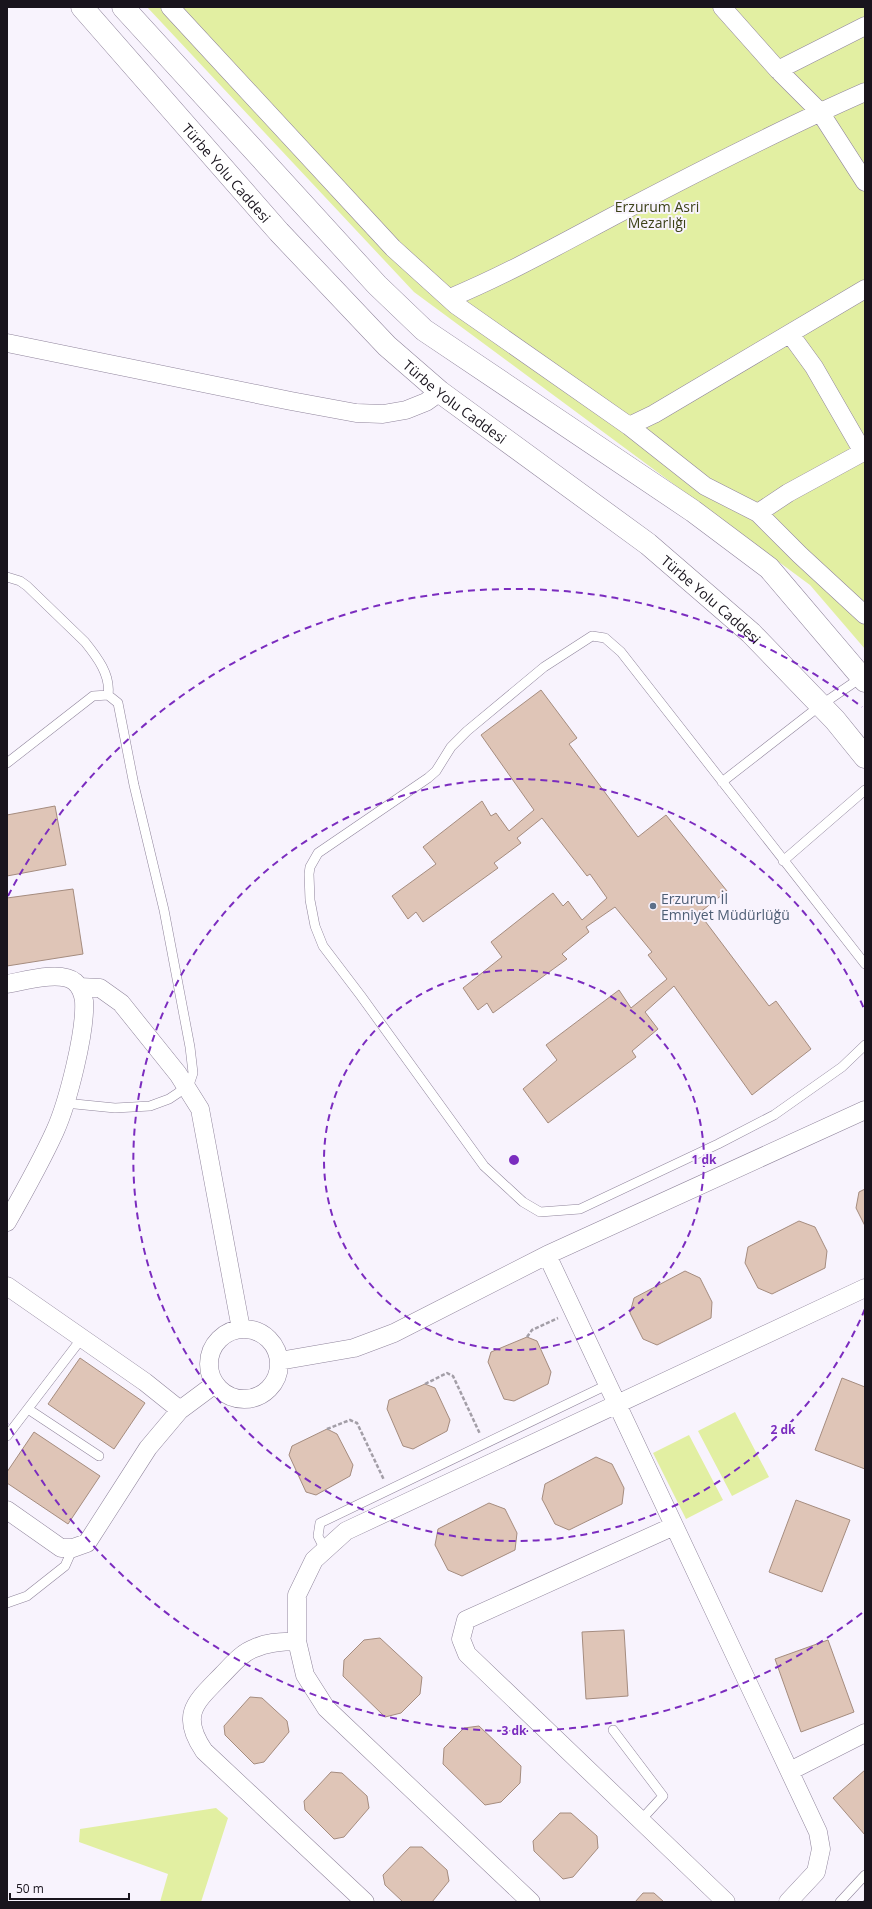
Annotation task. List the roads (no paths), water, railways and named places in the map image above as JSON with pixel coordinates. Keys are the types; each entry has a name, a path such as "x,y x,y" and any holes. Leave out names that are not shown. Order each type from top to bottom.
{"street":[{"name":"Türbe Yolu Caddesi","path":"82,7 279,232 387,346 440,392 648,544 751,633 821,705 865,757"},
{"path":"123,7 377,285 424,330 694,511 769,568 863,679"},
{"path":"170,7 393,248 456,304 629,426 705,486 758,513 800,555 865,615"},
{"path":"722,7 778,70 820,112 865,182"},
{"path":"778,70 865,26"},
{"path":"450,298 490,282 673,185 820,112 865,92"},
{"path":"629,426 654,414 865,289"},
{"path":"758,513 788,493 864,451 814,367 790,334"},
{"path":"7,343 291,401 356,412 383,414 406,410 426,402 440,392"},
{"path":"7,984 61,976 74,981 80,987 84,1000 82,1024 76,1059 65,1103 56,1130 31,1181 7,1222"},
{"path":"80,987 100,988 121,1003 178,1074 200,1110 241,1329"},
{"path":"279,1361 354,1348 394,1333 547,1255 865,1110"},
{"path":"547,1255 818,1832 821,1849 816,1872 788,1902"},
{"path":"7,1286 145,1382 180,1410"},
{"path":"531,1902 326,1708 305,1675 297,1641 297,1595 314,1560 346,1531 865,1288"},
{"path":"241,1329 251,1330 270,1340 276,1350 279,1361 279,1372 274,1383 267,1392 245,1400 233,1398 223,1393 215,1384 210,1374 208,1362 211,1352 222,1336 241,1329"},
{"path":"7,1510 61,1548 73,1548 87,1543 148,1448 180,1410 215,1384"},
{"path":"674,1526 466,1620 461,1639 467,1654 726,1902"},
{"path":"297,1641 270,1642 253,1648 239,1658 197,1701 192,1712 192,1725 196,1739 204,1751 365,1902"},
{"path":"790,1771 865,1733"}],"lane":[{"path":"7,577 20,581 27,586 85,642 107,676 109,688 108,695"},
{"path":"865,964 621,652 605,638 592,636 544,667 467,731 451,747 436,771 428,778 318,853 310,867 310,900 315,926 323,946 484,1166 523,1202 540,1212 580,1209 718,1144 774,1115 842,1067 865,1045"},
{"path":"722,782 821,705 863,679"},
{"path":"7,763 93,696 108,695 118,702 134,785 164,910 190,1047 193,1074 190,1082 169,1099 145,1106 115,1108 65,1103"},
{"path":"784,861 865,790"},
{"path":"7,1436 82,1338"},
{"path":"325,1550 318,1536 320,1523 608,1384"},
{"path":"28,1409 99,1456"},
{"path":"7,1603 27,1596 65,1566 73,1548"},
{"path":"613,1730 663,1796 641,1820"},
{"path":"840,1902 865,1875"}],"place":[{"name":"Erzurum İl Emniyet Müdürlüğü","path":"653,906"}],"park label":[{"name":"Erzurum Asri Mezarlığı","path":"657,214"}]}
